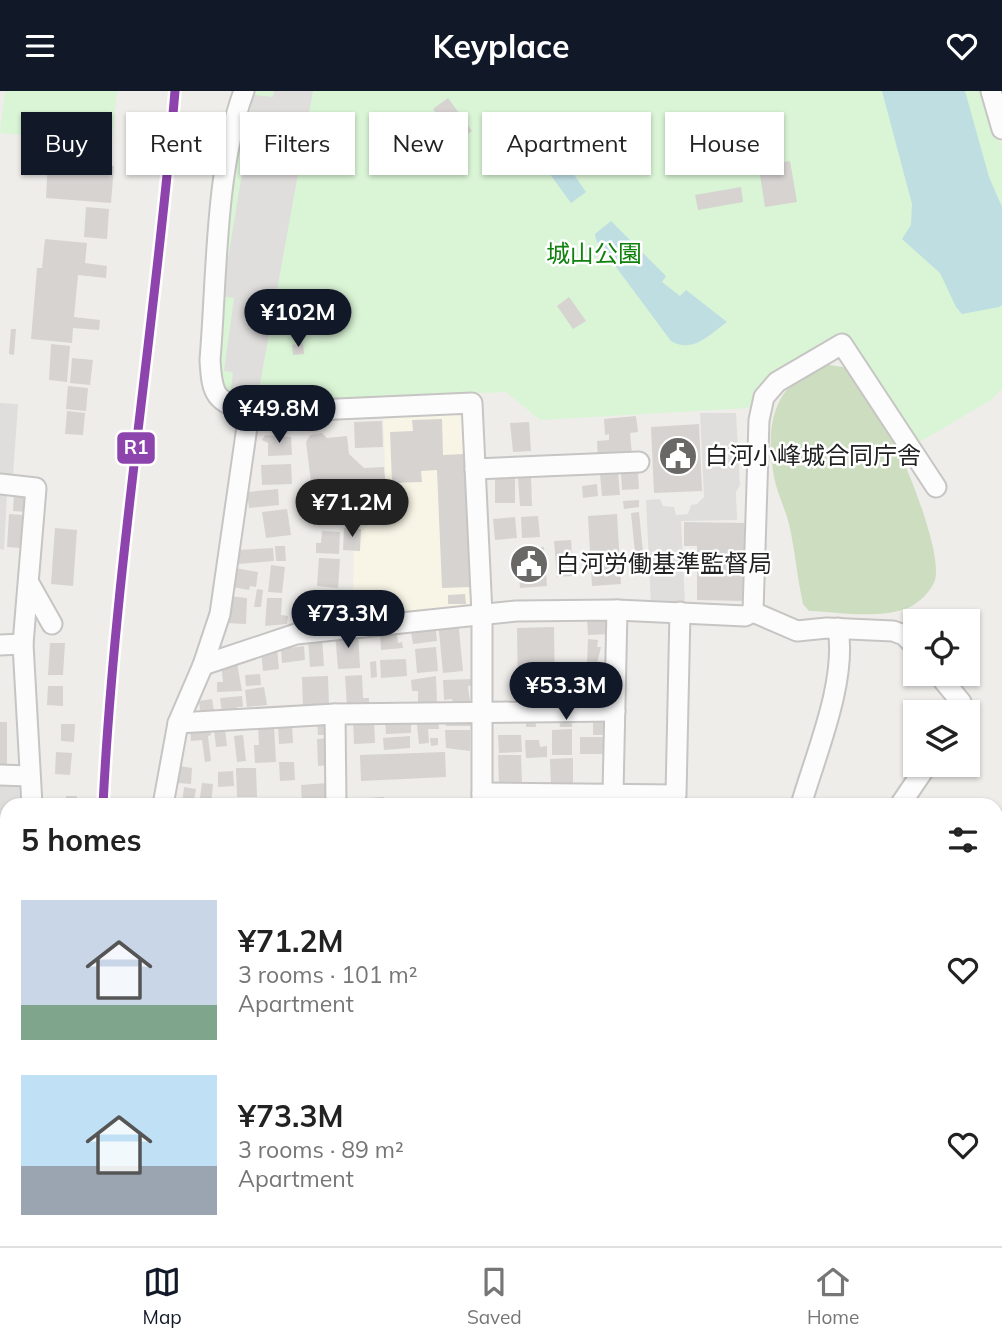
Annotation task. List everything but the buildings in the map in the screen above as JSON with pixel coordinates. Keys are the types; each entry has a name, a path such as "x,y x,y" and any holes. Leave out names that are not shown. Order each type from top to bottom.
{"street":[{"path":"244,91 235,115 224,183 210,360 211,388 223,403 249,413 472,403 482,614 482,798"},
{"path":"991,91 1002,129"},
{"path":"753,613 759,420 764,397 777,382 842,344 936,487"},
{"path":"164,798 178,723 203,665 220,614 249,413"},
{"path":"475,469 639,462"},
{"path":"0,484 37,488 23,644 31,798"},
{"path":"29,584 52,624"},
{"path":"203,665 296,634 482,614 617,610 745,615 753,613 797,631 838,628 893,631 903,635"},
{"path":"613,793 617,610"},
{"path":"661,798 676,795 680,612"},
{"path":"803,798 839,673 841,648 838,628"},
{"path":"0,645 23,644"},
{"path":"948,686 959,700"},
{"path":"178,723 335,714 615,711"},
{"path":"335,714 336,798"},
{"path":"0,775 29,776"},
{"path":"905,798 919,777"},
{"path":"504,798 613,793 640,798"}],"shaded area":[{"path":"274,91 313,91 309,112 250,112 253,95 273,97"},
{"path":"242,175 298,175 258,395 231,390 233,372 224,371 234,298 222,296"},
{"path":"0,403 18,404 13,475 0,474"},
{"path":"469,406 476,607 353,613 354,528 368,527 367,493 386,491 383,409"},
{"path":"700,413 736,413 740,485 736,492 737,520 681,521 685,606 651,605 646,500 660,499 663,506 674,507 676,515 688,514 691,505 697,504 704,497"},
{"path":"0,493 7,494 4,550 0,549"},
{"path":"0,785 21,785 22,798 0,798"}],"green space":[{"path":"5,91 117,91 112,143 112,112 21,112 21,135 0,133"},
{"name":"城山公園","path":"252,91 985,91 1002,147 1002,389 991,400 911,447 842,339 758,395 749,408 540,420 506,392 251,402 242,399 225,387 216,357 230,189 240,137 240,175 355,175 355,112 246,112"},
{"path":"829,365 845,368 859,381 891,433 906,467 920,502 935,562 933,584 918,602 910,607 886,613 847,614 809,611 803,604 789,524 774,477 771,440 772,423 784,393 810,372"}],"water":[{"path":"882,91 965,91 989,177 1002,207 1002,305 999,307 962,314 940,273 902,239 911,225 912,204"},
{"path":"551,175 574,175 586,192 571,203"},
{"path":"611,221 666,276 662,282 680,296 686,290 727,322 694,344 671,341 596,240 595,234"}],"transit line":[{"name":"R1","path":"103,798 116,626 175,91"}],"place":[{"name":"白河小峰城合同庁舎","path":"678,456"},
{"name":"白河労働基準監督局","path":"529,564"}]}
